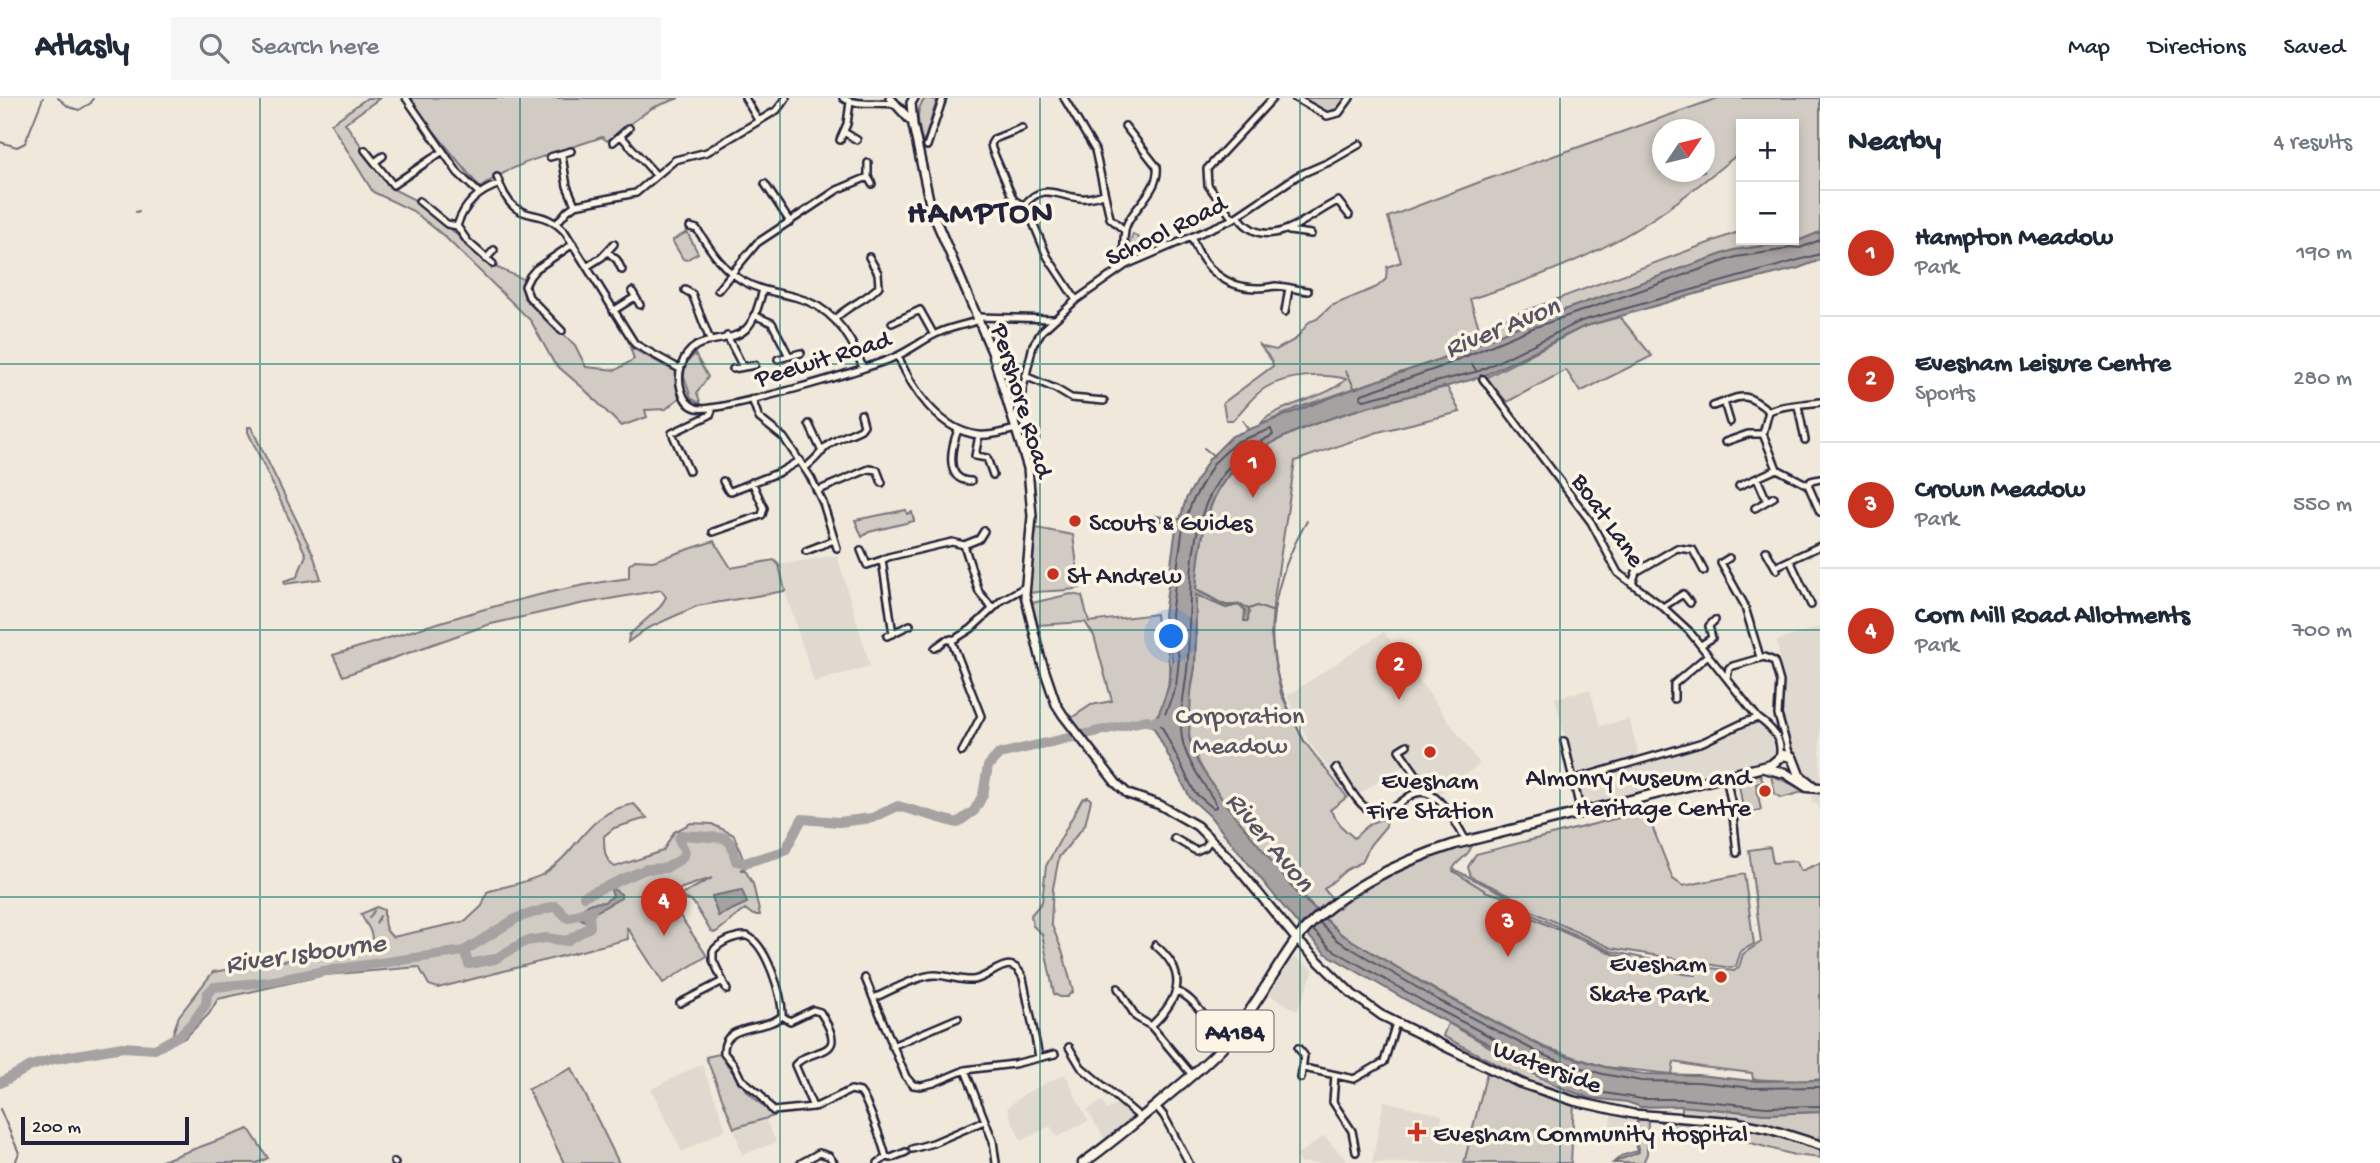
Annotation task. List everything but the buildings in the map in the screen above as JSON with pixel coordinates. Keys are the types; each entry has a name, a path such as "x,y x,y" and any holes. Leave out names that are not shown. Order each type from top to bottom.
{"main road":[{"name":"Pershore Road","path":"894,103 914,100 913,125 931,209 978,318 1016,426 1027,468 1032,507 1024,587 1032,629 1056,704 1073,730 1128,794 1180,815 1211,839"},
{"name":"Pershore Road","path":"894,103 913,125"},
{"path":"1211,839 1298,939 1333,905 1388,870 1421,855 1466,841 1771,765 1783,755 1790,756 1802,778 1817,788"},
{"path":"1778,759 1777,768 1783,773 1800,784 1817,788"},
{"path":"1761,767 1783,773 1791,771 1795,765"},
{"name":"Waterside","path":"1298,939 1352,993 1396,1023 1520,1083 1574,1101 1633,1114 1736,1122 1766,1128 1820,1145"},
{"name":"A4184","path":"1083,1163 1192,1075 1229,1039 1298,939"}],"street":[{"path":"406,98 458,173 479,193"},
{"path":"745,98 758,120"},
{"path":"556,223 575,205 636,192 674,160 708,152 777,110 786,98"},
{"path":"843,98 850,102 877,99 894,103"},
{"path":"927,146 943,98"},
{"path":"1064,98 1095,150 1110,218 1124,230"},
{"path":"1273,98 1207,169 1208,185 1236,217 1254,232 1289,230 1311,234"},
{"path":"1295,98 1327,116 1339,113 1350,98"},
{"path":"840,140 850,102"},
{"path":"1125,126 1157,167 1150,190 1124,230 1126,265"},
{"path":"613,142 629,128"},
{"path":"1021,128 994,139 991,144 1014,200 1024,205 1047,256 1076,300"},
{"path":"844,132 857,139"},
{"path":"621,136 656,175"},
{"name":"School Road","path":"1016,426 1033,345 1054,319 1076,300 1126,265 1236,217 1297,176 1360,144"},
{"path":"365,150 393,185 443,151"},
{"path":"550,158 571,151"},
{"path":"375,162 383,156"},
{"path":"562,156 566,186 575,205"},
{"path":"868,163 868,177 872,184"},
{"path":"497,177 507,201 518,211 556,223 588,266 635,344 680,369 689,353 701,343 744,331 754,316 764,290"},
{"path":"718,290 757,243 837,190 868,177"},
{"path":"457,226 464,211 479,193 500,184"},
{"path":"765,184 790,222"},
{"path":"1024,205 1046,191 1080,198 1104,194"},
{"path":"419,201 447,224 457,226 468,242 493,264"},
{"path":"1289,230 1338,201 1349,215"},
{"path":"690,227 696,229 715,257 731,273 764,290 811,302 835,319 850,339 863,368"},
{"path":"1192,238 1204,262 1223,280 1256,288 1272,286 1308,291"},
{"path":"562,331 529,297 526,286 536,269 573,244"},
{"path":"588,266 608,252 614,244"},
{"path":"486,259 494,250"},
{"path":"608,252 617,260 622,270"},
{"path":"835,319 879,286 878,273 869,257"},
{"path":"1284,312 1289,288"},
{"path":"692,294 700,289"},
{"path":"685,290 692,294 710,340"},
{"path":"613,311 634,294 640,305"},
{"path":"892,323 920,310 934,335"},
{"path":"553,321 561,313"},
{"path":"754,316 772,323 789,356"},
{"name":"Peewit Road","path":"680,369 683,395 695,408 713,408 752,400 863,368 898,356 934,335 978,318 1054,319"},
{"path":"727,337 743,367"},
{"path":"778,359 801,353"},
{"path":"898,356 924,400 958,430 979,435 1016,426"},
{"path":"733,369 755,365"},
{"path":"1025,376 1071,398 1104,401"},
{"name":"Boat Lane","path":"1483,379 1591,522 1618,573 1689,631 1758,718 1771,728 1781,750 1778,759"},
{"path":"1006,395 1023,388"},
{"path":"1713,406 1746,396 1769,411"},
{"path":"752,400 759,418 784,438 800,460 817,491 837,548"},
{"path":"1724,402 1730,422"},
{"path":"1820,402 1779,406 1769,411 1763,434 1777,469 1808,485 1820,512"},
{"path":"1798,406 1804,439"},
{"name":"Peewit Road","path":"689,471 672,433 710,415 713,408"},
{"path":"804,468 817,460 831,443 861,429 864,425 861,414"},
{"path":"809,424 822,452"},
{"path":"958,430 952,447 952,464 961,480 971,481"},
{"path":"1725,442 1748,434 1763,434"},
{"path":"979,435 975,456 988,458 993,475"},
{"path":"723,481 731,491 780,472 800,460"},
{"path":"817,491 869,469 877,470 882,483"},
{"path":"1739,486 1777,469"},
{"path":"1757,478 1767,500"},
{"path":"1808,485 1811,481 1820,479"},
{"path":"713,532 762,515 764,508 752,482"},
{"path":"1755,508 1774,497"},
{"path":"867,565 952,542 964,545 979,539 984,531"},
{"path":"806,551 834,540"},
{"path":"964,545 979,592 992,608"},
{"path":"1766,551 1776,568 1820,546"},
{"path":"1632,584 1636,572 1677,548 1693,551 1704,571"},
{"path":"861,550 870,572"},
{"path":"1728,558 1721,563 1744,604 1760,657"},
{"path":"882,559 890,635 910,625"},
{"path":"1790,560 1812,601"},
{"path":"935,648 971,629 992,608 1024,587"},
{"path":"1662,607 1683,594 1690,603"},
{"path":"1701,645 1712,638 1709,626 1715,620"},
{"path":"951,639 981,716 962,752"},
{"path":"1674,699 1671,683 1708,655"},
{"path":"1719,668 1729,668 1760,657 1770,657 1776,663 1780,682 1777,715 1790,756"},
{"path":"1727,678 1729,668"},
{"path":"1572,780 1703,742 1758,718"},
{"path":"1564,741 1581,813"},
{"path":"1407,745 1399,750 1428,791 1446,808 1466,841"},
{"path":"1336,768 1363,806 1377,813 1385,811 1413,793 1428,791"},
{"path":"1726,776 1737,853"},
{"path":"1174,838 1196,851 1205,847 1211,839"},
{"path":"727,989 713,960 713,951 720,944 743,935 753,939 777,985 782,1016"},
{"path":"1151,1026 1165,1011 1176,991 1174,966 1155,945"},
{"path":"874,998 934,975 975,980 1004,965 1012,965 1023,978 1039,1057"},
{"path":"865,978 906,1077 917,1087 965,1070 1014,1064 1055,1054"},
{"path":"680,1003 723,981"},
{"path":"1118,988 1136,1017 1151,1026 1192,1075"},
{"path":"1176,991 1190,997 1205,1019 1217,1030"},
{"path":"782,1016 793,1020 816,1010 832,1036 827,1050 802,1059 795,1065 813,1107"},
{"path":"782,1016 775,1021 730,1035 725,1042 724,1053 741,1079 760,1094 773,1111 813,1107 851,1090 860,1091 867,1099 882,1160 933,1143 984,1121"},
{"path":"892,1046 958,1018"},
{"path":"1304,1068 1354,1079 1384,1062 1396,1023"},
{"path":"1069,1048 1080,1067 1141,1118"},
{"path":"1298,1048 1304,1055 1301,1078"},
{"path":"965,1070 993,1141 996,1163"},
{"path":"1335,1075 1333,1102 1352,1131 1356,1152"},
{"path":"1155,1105 1164,1116 1189,1163"},
{"path":"800,1163 819,1153 829,1156 834,1163"}],"shaded area":[{"path":"837,555 870,666 814,682 779,565"},
{"path":"1820,627 1820,812 1817,803 1811,803 1814,787 1798,767 1799,762 1792,754 1778,715 1783,678 1777,641"},
{"path":"1384,632 1480,764 1436,796 1428,791 1408,763 1351,799 1308,740 1287,696"},
{"path":"1590,689 1600,726 1629,719 1640,759 1703,741 1759,718 1776,739 1778,757 1773,762 1584,810 1555,698"},
{"path":"1295,958 1314,970 1297,1011 1265,992 1287,960"},
{"path":"702,1064 726,1129 682,1152 651,1089"},
{"path":"1065,1074 1088,1121 1057,1137 1050,1126 1021,1141 1007,1108 1024,1094"},
{"path":"1102,1101 1107,1110 1119,1102 1135,1118 1106,1141 1087,1110"},
{"name":"Evesham Community Hospital","path":"1384,1101 1442,1115 1441,1129 1470,1134 1464,1163 1372,1163"},
{"path":"1611,1116 1638,1119 1632,1134 1609,1132"},
{"path":"765,1119 776,1142 742,1155 734,1128"},
{"path":"1324,1136 1349,1163 1299,1163 1296,1156"}],"green space":[{"path":"367,98 380,98 345,123 391,188 415,200 450,228 484,262 523,279 524,298 575,345 586,367 616,370 634,359 630,347 677,372 679,398 666,409 645,410 647,417 621,426 554,363 531,321 444,236 413,211 373,192 331,124"},
{"path":"407,98 679,98 652,108 607,141 602,137 538,158 508,171 480,188"},
{"path":"926,98 937,100 923,145 918,114"},
{"path":"1303,98 1345,98 1341,107 1328,112"},
{"path":"1718,98 1820,98 1820,232 1799,241 1799,119 1736,119 1736,156 1715,172 1715,119 1658,119"},
{"path":"1652,121 1652,182 1702,182 1647,223 1614,242 1533,278 1470,299 1479,328 1736,233 1736,245 1770,245 1734,250 1527,323 1435,361 1297,408 1260,425 1275,412 1327,392 1346,379 1316,376 1284,380 1261,391 1233,420 1226,420 1223,403 1273,366 1258,343 1276,350 1296,339 1309,322 1317,319 1331,306 1377,287 1386,279 1387,267 1401,262 1388,217"},
{"path":"687,232 698,253 686,260 673,240"},
{"path":"1133,234 1152,249 1137,255 1131,254 1128,247"},
{"path":"1620,317 1652,356 1580,392 1566,370 1507,402 1485,378 1583,327"},
{"path":"695,354 708,377 697,393 701,404 691,398 684,376 685,364"},
{"name":"Corporation Meadow","path":"1447,387 1460,412 1378,432 1295,461 1273,605 1271,634 1281,694 1304,741 1347,797 1330,810 1354,838 1373,822 1387,820 1386,826 1370,845 1362,862 1346,870 1324,889 1334,901 1321,914 1286,880 1246,832 1197,759 1188,730 1196,656 1196,595 1226,608 1238,605 1223,604 1196,590 1198,564 1211,505 1224,482 1242,463 1295,432 1390,401","holes":["1240,605 1250,612 1246,622 1246,612"]},
{"path":"248,427 251,427 313,554 321,579 285,584 284,581 297,577 306,555"},
{"path":"906,510 907,514 912,512 914,521 869,532 862,537 855,520"},
{"path":"1036,528 1073,535 1080,588 1029,593"},
{"path":"714,541 731,568 774,560 779,565 785,591 697,606 646,629 628,642 629,635 660,607 666,597 661,590 580,604 487,625 343,676 333,655 517,600 629,578 629,565 635,560 653,561"},
{"path":"1071,594 1082,596 1089,622 1156,614 1159,641 1166,642 1169,673 1163,705 1151,722 1147,720 1085,735 1070,719 1091,705 1112,701 1094,636 1085,622 1037,625 1032,603"},
{"path":"1760,774 1763,782 1756,784 1761,810 1744,813 1738,780"},
{"path":"1771,775 1806,791 1781,798 1775,794"},
{"path":"1088,797 1091,800 1085,825 1059,857 1053,888 1051,923 1063,953 1073,991 1067,997 1060,997 1054,994 1042,934 1033,926 1031,915 1042,902 1046,866 1082,799"},
{"path":"634,804 647,818 614,828 604,836 605,854 611,864 615,867 663,851 674,832 691,823 712,824 734,835 746,867 740,870 745,870 753,884 760,915 753,915 745,909 714,933 693,902 679,896 712,878 682,888 668,898 707,956 663,983 627,927 628,939 438,988 429,985 419,967 325,975 218,999 209,1014 187,1036 183,1039 173,1033 179,1016 213,972 365,948 372,938 361,914 377,907 384,910 386,928 393,937 466,921 482,906 487,892 545,873 594,823 618,808"},
{"path":"1646,811 1673,879 1683,886 1744,874 1754,944 1741,951 1736,966 1731,968 1611,948 1527,909 1509,894 1471,877 1468,867 1476,854"},
{"path":"1474,840 1467,854 1453,869 1508,896 1524,911 1611,951 1661,962 1734,971 1739,967 1743,954 1761,942 1749,850 1770,847 1773,863 1796,861 1801,871 1820,863 1820,1079 1803,1082 1753,1079 1752,1073 1674,1062 1672,1074 1605,1067 1544,1047 1441,993 1341,934 1323,916 1352,892 1389,871"},
{"path":"1448,1023 1535,1073 1590,1098 1590,1101 1529,1081 1443,1036"},
{"path":"719,1054 746,1090 774,1116 734,1128 706,1057"},
{"path":"572,1068 619,1163 564,1163 528,1089"},
{"path":"1488,1068 1574,1101 1571,1163 1464,1163"},
{"path":"1682,1106 1766,1114 1820,1112 1820,1158 1794,1155 1744,1141 1661,1132 1661,1115 1682,1117"},
{"path":"1638,1119 1648,1120 1647,1154 1643,1163 1613,1163 1621,1156 1637,1151 1632,1134"},
{"path":"249,1129 268,1158 257,1163 156,1163"}],"water":[{"path":"1820,232 1820,260 1583,327 1485,375 1483,379 1477,378 1340,415 1272,443 1244,461 1216,493 1200,549 1196,590 1222,604 1238,605 1226,608 1196,595 1195,667 1189,738 1198,763 1227,806 1298,894 1341,934 1441,994 1544,1048 1605,1067 1642,1074 1698,1075 1753,1081 1820,1080 1820,1112 1766,1114 1682,1106 1641,1107 1627,1102 1590,1098 1535,1075 1491,1045 1325,953 1300,927 1209,815 1190,798 1151,722 1158,716 1169,685 1172,659 1164,615 1176,528 1172,522 1157,520 1155,516 1180,519 1186,499 1209,459 1232,436 1345,392 1435,361 1527,323 1734,250 1770,245 1799,245 1799,241"},
{"path":"1238,605 1249,609 1248,621 1244,621 1245,610"},
{"path":"610,887 621,894 621,898 594,913 591,921 587,922 575,916 575,913 591,903 604,902 613,896"},
{"path":"742,890 747,903 718,916 712,896"}],"waterway":[{"path":"0,142 17,147 25,143 43,98"},
{"path":"58,98 69,107 79,110 91,103 93,98"},
{"path":"1346,371 1355,389"},
{"path":"1243,421 1248,429"},
{"path":"1204,448 1214,456"},
{"path":"1274,611 1286,564 1307,521"},
{"path":"1249,609 1257,606 1274,612 1273,646 1278,678 1304,741"},
{"name":"River Isbourne","path":"584,896 646,869 666,868 681,859 685,852 679,839 681,835 725,838 731,844 736,861 744,863 785,851 802,819 839,822 872,818 898,806 957,823 974,811 983,795 988,766 999,754 1147,720 1151,722 1164,719"},
{"path":"1453,871 1487,892 1505,897 1516,911 1613,954 1683,974 1696,975"},
{"name":"River Isbourne","path":"0,1083 31,1066 54,1059 122,1047 155,1049 180,1035 194,1021 206,1004 207,994 214,987 269,982 324,971 464,951 517,918 555,906 568,918 588,911"},
{"path":"369,918 374,911"},
{"path":"464,951 469,964 495,959 526,941 546,938 567,941 590,927 589,915 592,911"},
{"path":"376,923 380,916"},
{"path":"0,1109 19,1153 15,1163"},
{"path":"1614,1163 1639,1152 1633,1134 1639,1119"}],"ferry route":[{"path":"1462,351 1482,378"}],"place":[{"name":"Hampton Meadow","path":"1253,498"},
{"name":"Scouts & Guides","path":"1075,521"},
{"name":"St Andrew","path":"1053,574"},
{"name":"Evesham Leisure Centre","path":"1399,700"},
{"name":"Evesham Fire Station","path":"1430,752"},
{"name":"Almonry Museum and Heritage Centre","path":"1765,791"},
{"name":"Corn Mill Road Allotments","path":"664,936"},
{"name":"Crown Meadow","path":"1508,957"},
{"name":"Evesham Skate Park","path":"1721,977"},
{"name":"Evesham Community Hospital","path":"1417,1132"}],"district":[{"name":"HAMPTON","path":"981,209"}],"water label":[{"name":"River Avon","path":"1501,325"},
{"name":"River Avon","path":"1272,840"}]}
